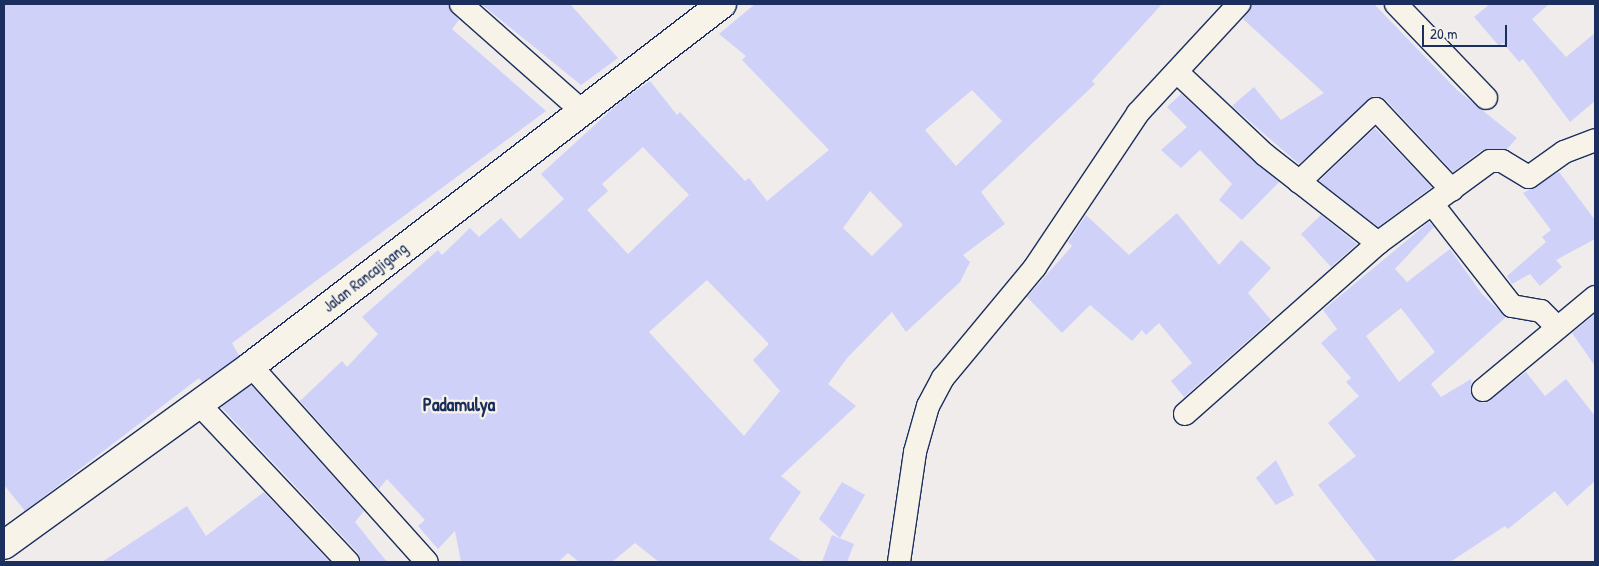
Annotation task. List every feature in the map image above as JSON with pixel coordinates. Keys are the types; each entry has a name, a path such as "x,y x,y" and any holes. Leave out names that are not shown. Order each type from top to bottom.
{"main road":[{"name":"Jalan Rancajigang","path":"4,545 251,366 581,110 722,4"}],"street":[{"path":"461,4 581,110"},
{"path":"899,562 915,452 928,406 943,378 1035,268 1122,134 1239,4"},
{"path":"1396,4 1486,98"},
{"path":"1177,72 1299,182 1378,244"},
{"path":"1299,182 1376,109 1452,190"},
{"path":"1185,414 1378,244 1490,162 1502,161 1528,177 1564,152 1595,140"},
{"path":"1433,205 1512,306 1541,311 1557,327"},
{"path":"1484,390 1595,296"},
{"path":"251,366 427,562"},
{"path":"198,403 348,562"}],"building":[{"path":"4,4 448,4 459,20 452,29 546,111 232,343 239,356 202,382 199,378 25,511 4,485"},
{"path":"481,4 570,4 618,58 581,85"},
{"path":"755,4 1162,4 1092,81 1095,84 981,192 1005,224 963,255 970,262 960,282 906,332 892,312 848,357 828,384 856,406 781,476 801,492 769,539 803,562 659,562 635,543 612,562 579,562 568,553 558,562 461,562 455,531 438,549 418,526 425,520 387,479 379,489 300,401 342,361 347,367 378,334 362,317 438,250 442,255 470,228 479,237 501,218 520,239 564,199 541,174 620,102 650,81 677,115 680,112 745,181 749,178 767,201 829,150 742,60 746,56 719,34","holes":["972,90 1002,121 956,166 925,130","643,147 689,195 628,254 587,210 608,191 602,184","870,191 903,225 872,256 843,228","707,280 769,344 753,360 780,391 744,436 649,332"]},
{"path":"1252,4 1374,4 1457,90 1517,138 1507,149 1482,150 1453,172 1386,100 1373,96 1299,164 1232,106 1254,87 1281,120 1324,93 1243,19"},
{"path":"1490,4 1549,4 1532,19 1566,57 1595,33 1595,101 1570,122 1523,59 1519,62 1503,43 1499,46 1474,17"},
{"path":"1181,94 1279,182 1242,220 1219,200 1232,184 1200,150 1181,168 1161,150 1187,127 1167,107"},
{"path":"1375,128 1432,187 1378,227 1319,181"},
{"path":"1559,172 1595,220 1595,239 1556,260 1562,267 1540,286 1530,274 1512,284 1507,276 1546,242 1542,237 1551,230 1523,193"},
{"path":"1177,213 1219,265 1241,240 1271,268 1248,293 1271,320 1184,397 1171,381 1192,363 1159,323 1146,335 1142,330 1132,341 1090,305 1062,333 1027,297 1072,246 1068,242 1086,215 1129,255"},
{"path":"1321,215 1357,244 1331,267 1301,234"},
{"path":"1429,222 1434,227 1395,269 1407,282 1450,249 1482,294 1506,317 1431,384 1441,397 1471,379 1473,398 1485,403 1526,372 1545,396 1566,379 1595,416 1595,481 1567,506 1555,491 1508,529 1505,526 1450,562 1377,562 1318,485 1356,456 1328,423 1359,396 1346,382 1351,378 1321,343 1337,329 1323,310","holes":["1401,308 1435,352 1399,382 1366,336"]},
{"path":"1595,314 1595,366 1572,333"},
{"path":"251,385 364,511 355,522 387,562 361,562 358,553 221,407"},
{"path":"1276,460 1294,495 1276,505 1256,478"},
{"path":"842,482 865,495 840,538 819,519"},
{"path":"264,492 330,562 102,562 187,506 206,536"},
{"path":"832,535 854,544 847,562 822,562"}],"district":[{"name":"Padamulya","path":"459,405"}]}
